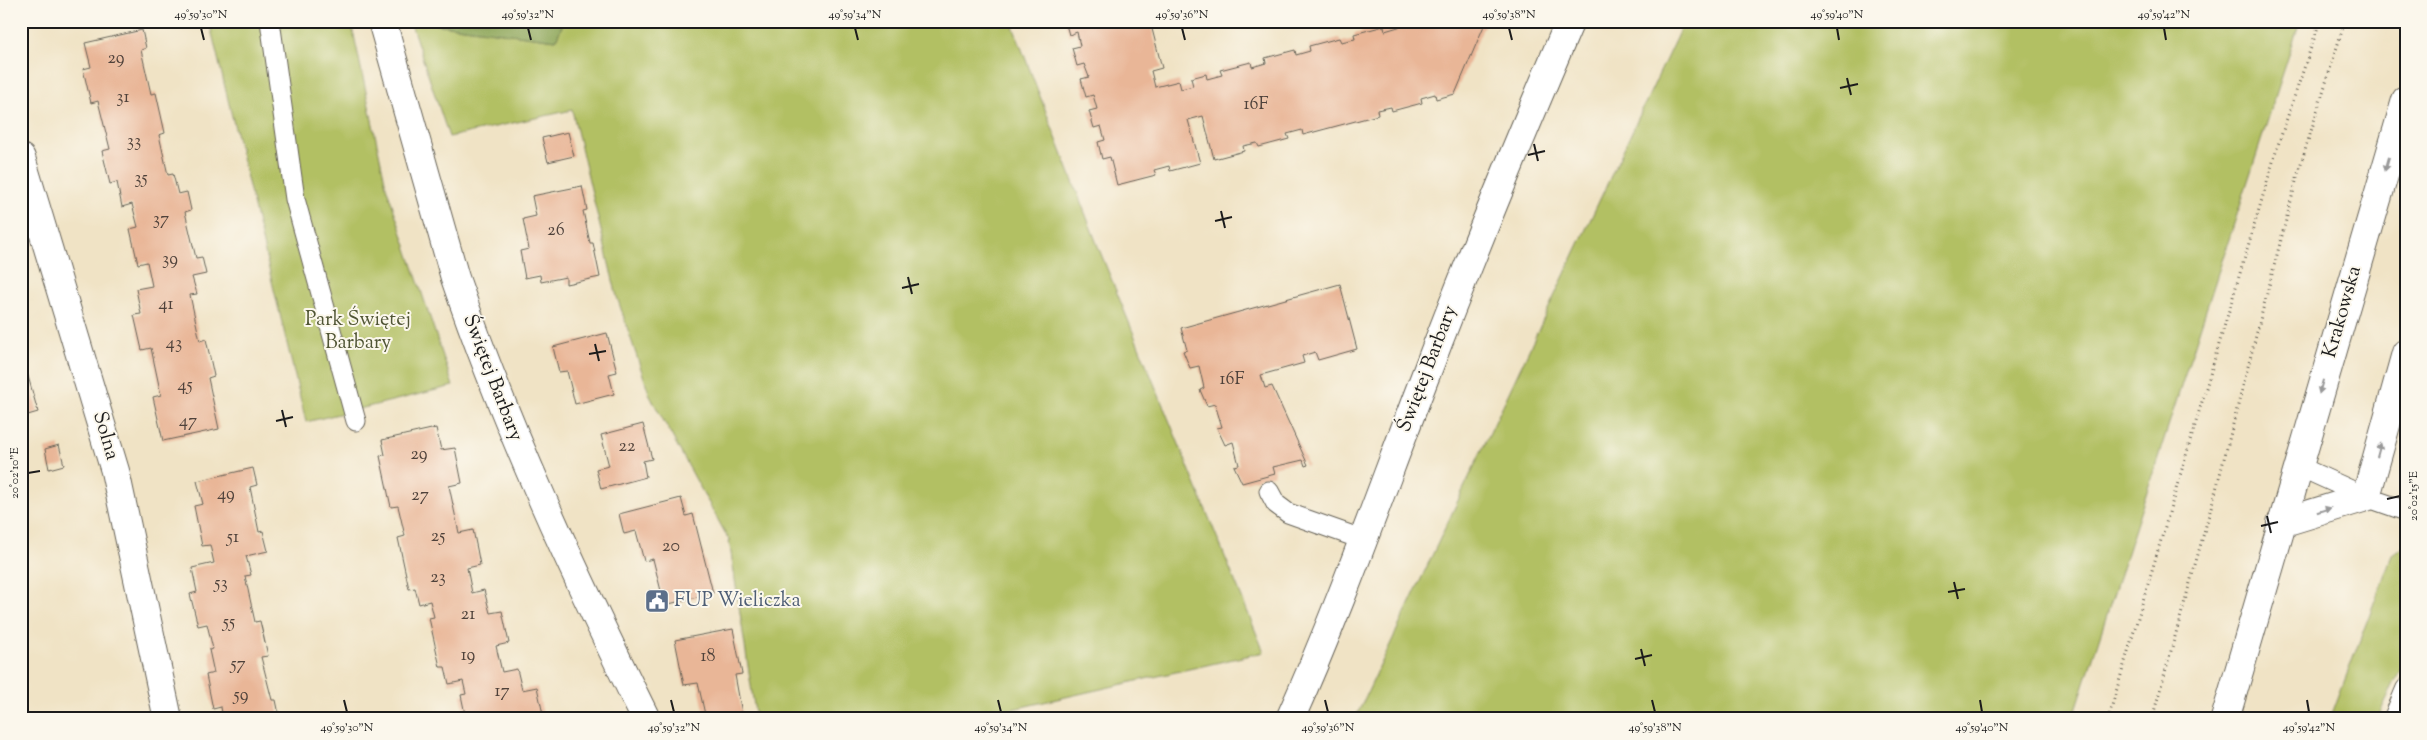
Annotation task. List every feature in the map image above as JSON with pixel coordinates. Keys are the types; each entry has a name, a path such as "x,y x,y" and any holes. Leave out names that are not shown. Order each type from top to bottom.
{"street":[{"name":"Świętej Barbary","path":"382,21 468,318 536,490 646,719"},
{"name":"Świętej Barbary","path":"1290,719 1364,540 1473,254 1570,21"},
{"name":"Krakowska","path":"2224,719 2406,100"},
{"name":"Solna","path":"21,158 115,471 168,719"},
{"path":"2282,524 2366,498 2406,353"}],"lane":[{"path":"270,21 295,199 356,421"},
{"path":"2298,466 2366,498 2406,511"},
{"path":"1269,491 1276,504 1288,513 1364,540"},
{"path":"2393,719 2406,688"}],"path":[{"path":"2108,719 2278,145 2320,21"},
{"path":"2152,719 2214,496 2299,170 2345,21"}],"green space":[{"name":"Park Świętej Barbary","path":"209,21 351,21 386,186 453,386 306,422"},
{"path":"410,21 556,40 564,21 1011,21 1099,249 1264,652 969,719 756,719 729,540 650,396 617,297 572,110 449,137"},
{"path":"410,21 564,21 556,40"},
{"path":"1684,21 2300,21 2073,719 1355,719"},
{"path":"2406,545 2406,658 2377,719 2330,719 2392,555"}],"building":[{"path":"1065,21 1150,21 1162,68 1151,71 1155,87 1179,81 1181,89 1193,86 1191,78 1206,74 1207,79 1222,75 1220,70 1251,62 1252,67 1266,63 1265,58 1295,50 1296,55 1310,51 1309,46 1339,38 1341,42 1355,39 1354,34 1384,26 1385,31 1405,25 1406,21 1486,21 1455,94 1436,99 1435,94 1421,98 1422,103 1392,111 1391,107 1377,110 1378,115 1303,135 1302,130 1287,134 1289,139 1259,147 1257,143 1243,146 1244,151 1214,159 1203,116 1188,120 1200,163 1170,171 1169,166 1154,170 1156,175 1117,185 1110,157 1102,159 1098,142 1105,140 1101,126 1094,128 1089,111 1097,109 1093,95 1086,97 1081,79 1089,77 1084,64 1077,66 1072,48 1080,46 1077,32 1069,35"},
{"path":"142,30 146,48 141,50 151,94 156,93 165,133 159,135 168,175 173,174 178,194 187,192 191,210 185,212 196,258 202,257 206,274 192,277 197,294 190,295 200,341 206,339 214,376 208,378 219,429 163,441 153,397 161,395 151,348 142,350 134,315 141,314 136,289 152,286 147,262 138,264 130,229 138,227 132,204 122,207 117,182 110,184 102,151 110,149 98,101 91,103 83,69 91,67 85,43"},
{"path":"568,132 574,156 548,162 542,138"},
{"path":"582,186 587,210 583,211 590,243 593,243 600,277 566,284 566,277 541,282 540,275 525,278 520,251 529,249 523,219 536,216 532,196"},
{"path":"1340,284 1357,349 1318,360 1315,352 1302,356 1304,363 1261,375 1265,388 1272,386 1308,465 1305,466 1303,460 1273,467 1275,474 1242,483 1234,466 1239,465 1233,442 1225,445 1217,428 1222,427 1215,404 1207,406 1200,390 1204,388 1199,366 1190,368 1183,351 1187,350 1181,328"},
{"path":"607,333 617,372 609,374 614,394 575,404 567,371 559,372 553,347"},
{"path":"21,351 38,412 21,417"},
{"path":"643,424 652,459 643,461 646,477 601,489 596,469 609,466 601,435"},
{"path":"436,428 441,450 455,448 462,483 449,486 459,533 473,530 480,565 467,568 472,593 484,590 490,613 502,611 509,643 496,646 502,672 517,669 522,690 537,687 544,719 466,719 461,695 466,694 463,681 449,684 445,667 440,667 429,618 434,617 430,601 419,604 415,588 409,589 398,538 405,536 398,506 391,507 380,456 385,455 382,440"},
{"path":"59,445 64,465 49,469 45,449"},
{"path":"253,468 257,485 250,487 259,532 263,531 268,551 246,556 251,575 245,576 255,622 260,621 268,656 261,657 272,700 276,700 280,719 223,719 221,707 213,709 206,675 214,673 209,650 213,649 207,624 198,626 190,594 197,592 192,568 214,563 210,545 202,546 194,506 203,504 197,481"},
{"path":"681,498 686,516 693,514 713,593 657,607 664,603 653,559 644,561 636,531 624,534 619,514"},
{"path":"733,629 742,674 735,675 743,719 706,719 698,683 684,685 675,640"}],"place":[{"name":"FUP Wieliczka","path":"657,601"}]}
